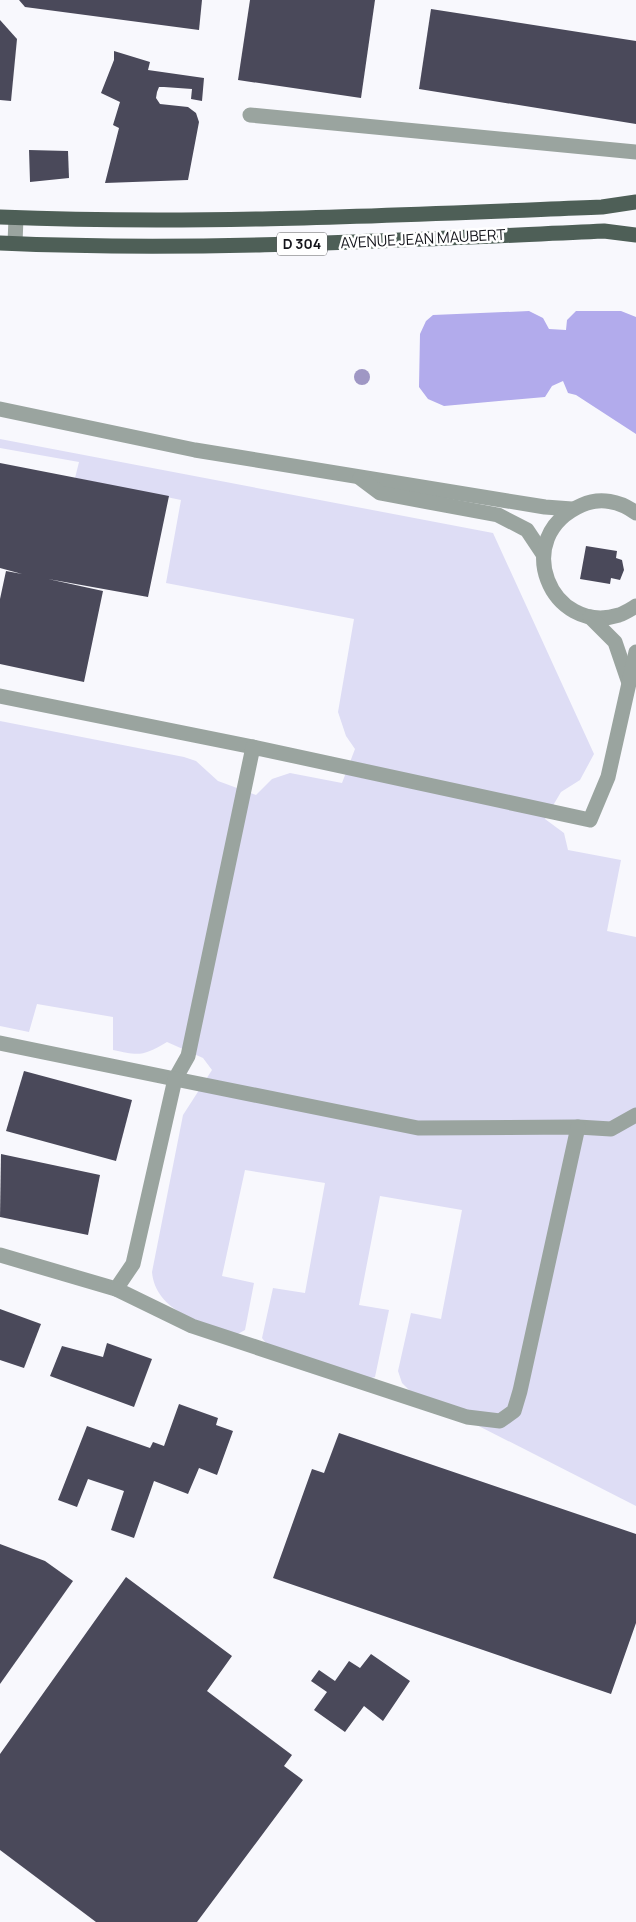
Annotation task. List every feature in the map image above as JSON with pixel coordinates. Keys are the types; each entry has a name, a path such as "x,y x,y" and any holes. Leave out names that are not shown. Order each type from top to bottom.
{"main road":[{"name":"AVENUE JEAN MAUBERT","path":"0,217 98,220 320,219 602,207 636,202"},
{"name":"AVENUE JEAN MAUBERT","path":"0,243 98,247 320,244 604,231 636,235"}],"lane":[{"path":"250,115 636,152"},
{"path":"15,244 16,218"},
{"path":"0,408 195,450 572,510"},
{"path":"359,477 380,493 498,515 527,530 543,554"},
{"path":"629,683 615,642 590,617 564,604 552,590 545,572 543,554 548,536 558,520 572,510 590,502 608,501 627,506 636,513"},
{"path":"590,617 619,615 636,606"},
{"path":"0,696 253,746 590,820 608,777 636,652"},
{"path":"116,1289 133,1264 175,1079 188,1056 253,746"},
{"path":"0,1043 418,1128 578,1127 611,1129 636,1115"},
{"path":"0,1255 116,1289 192,1326 466,1418 500,1420 514,1411 520,1391 578,1127"}],"shaded area":[{"path":"529,311 543,318 549,329 566,330 567,320 576,311 621,311 636,317 636,434 576,395 568,393 563,381 552,386 545,397 444,406 428,399 419,387 420,334 426,321 433,315"},
{"path":"0,439 493,533 594,754 580,780 561,792 545,819 564,833 568,850 621,860 607,931 636,937 636,1506 410,1391 402,1383 398,1371 411,1313 441,1319 462,1210 380,1196 359,1305 389,1310 375,1377 367,1379 268,1346 262,1338 273,1288 305,1293 325,1183 245,1170 222,1276 254,1283 245,1330 236,1335 196,1321 171,1306 162,1297 155,1285 152,1272 183,1115 212,1070 203,1058 167,1042 141,1054 113,1050 113,1017 37,1004 29,1032 0,1026 0,721 184,757 196,761 218,781 256,795 272,779 290,773 342,783 355,749 346,736 338,712 354,619 166,583 181,500 75,478 79,462 0,448"}],"building":[{"path":"19,0 202,0 199,30 25,7"},
{"path":"250,0 375,0 361,98 238,80"},
{"path":"431,9 636,41 636,124 419,89"},
{"path":"0,20 17,39 11,101 0,100"},
{"path":"114,51 150,62 148,70 204,78 202,101 191,99 192,89 164,87 159,87 156,98 160,104 188,107 196,113 199,122 188,180 105,183 119,128 113,125 120,102 101,93 114,60"},
{"path":"29,150 68,151 69,178 30,182"},
{"path":"0,463 169,496 148,597 48,579 103,591 84,682 0,664 0,599 6,571 22,574 0,568"},
{"path":"586,546 617,551 616,558 622,560 624,570 620,580 611,578 610,584 580,579"},
{"path":"24,1071 132,1100 116,1161 6,1131"},
{"path":"1,1154 100,1175 88,1235 0,1217"},
{"path":"0,1309 41,1324 24,1368 0,1360"},
{"path":"107,1343 152,1359 134,1407 50,1376 62,1346 103,1357"},
{"path":"179,1404 218,1418 216,1425 233,1431 217,1475 199,1468 188,1494 154,1481 134,1538 111,1530 124,1491 88,1479 77,1507 58,1500 87,1426 150,1448 153,1442 164,1446"},
{"path":"339,1433 636,1534 636,1623 611,1694 273,1578 312,1469 324,1473"},
{"path":"0,1544 45,1561 73,1581 0,1684"},
{"path":"126,1577 232,1656 207,1691 292,1755 284,1766 303,1780 197,1922 96,1922 0,1850 0,1754"},
{"path":"371,1654 410,1681 383,1721 364,1706 345,1732 314,1710 327,1692 311,1681 319,1670 335,1681 349,1661 360,1668"}]}
